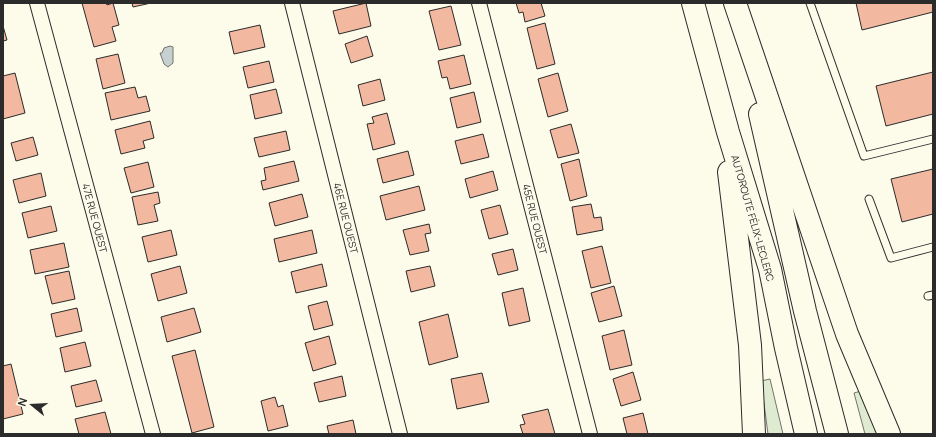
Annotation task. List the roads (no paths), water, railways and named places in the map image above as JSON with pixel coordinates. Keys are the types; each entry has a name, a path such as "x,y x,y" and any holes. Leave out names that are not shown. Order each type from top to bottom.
{"highway":[{"name":"AUTOROUTE FÉLIX-LECLERC","path":"693,3 728,132 770,269 786,348 806,434"},
{"path":"735,3 805,311 837,434"},
{"path":"735,3 847,334 889,434"},
{"path":"702,39 731,183 750,345 754,434"}],"street":[{"name":"47E RUE OUEST","path":"37,3 152,434"},
{"name":"46E RUE OUEST","path":"292,3 400,434"},
{"name":"45E RUE OUEST","path":"480,3 590,434"}],"lane":[{"path":"810,3 864,156 933,139"},
{"path":"869,199 891,258 933,247"}]}
